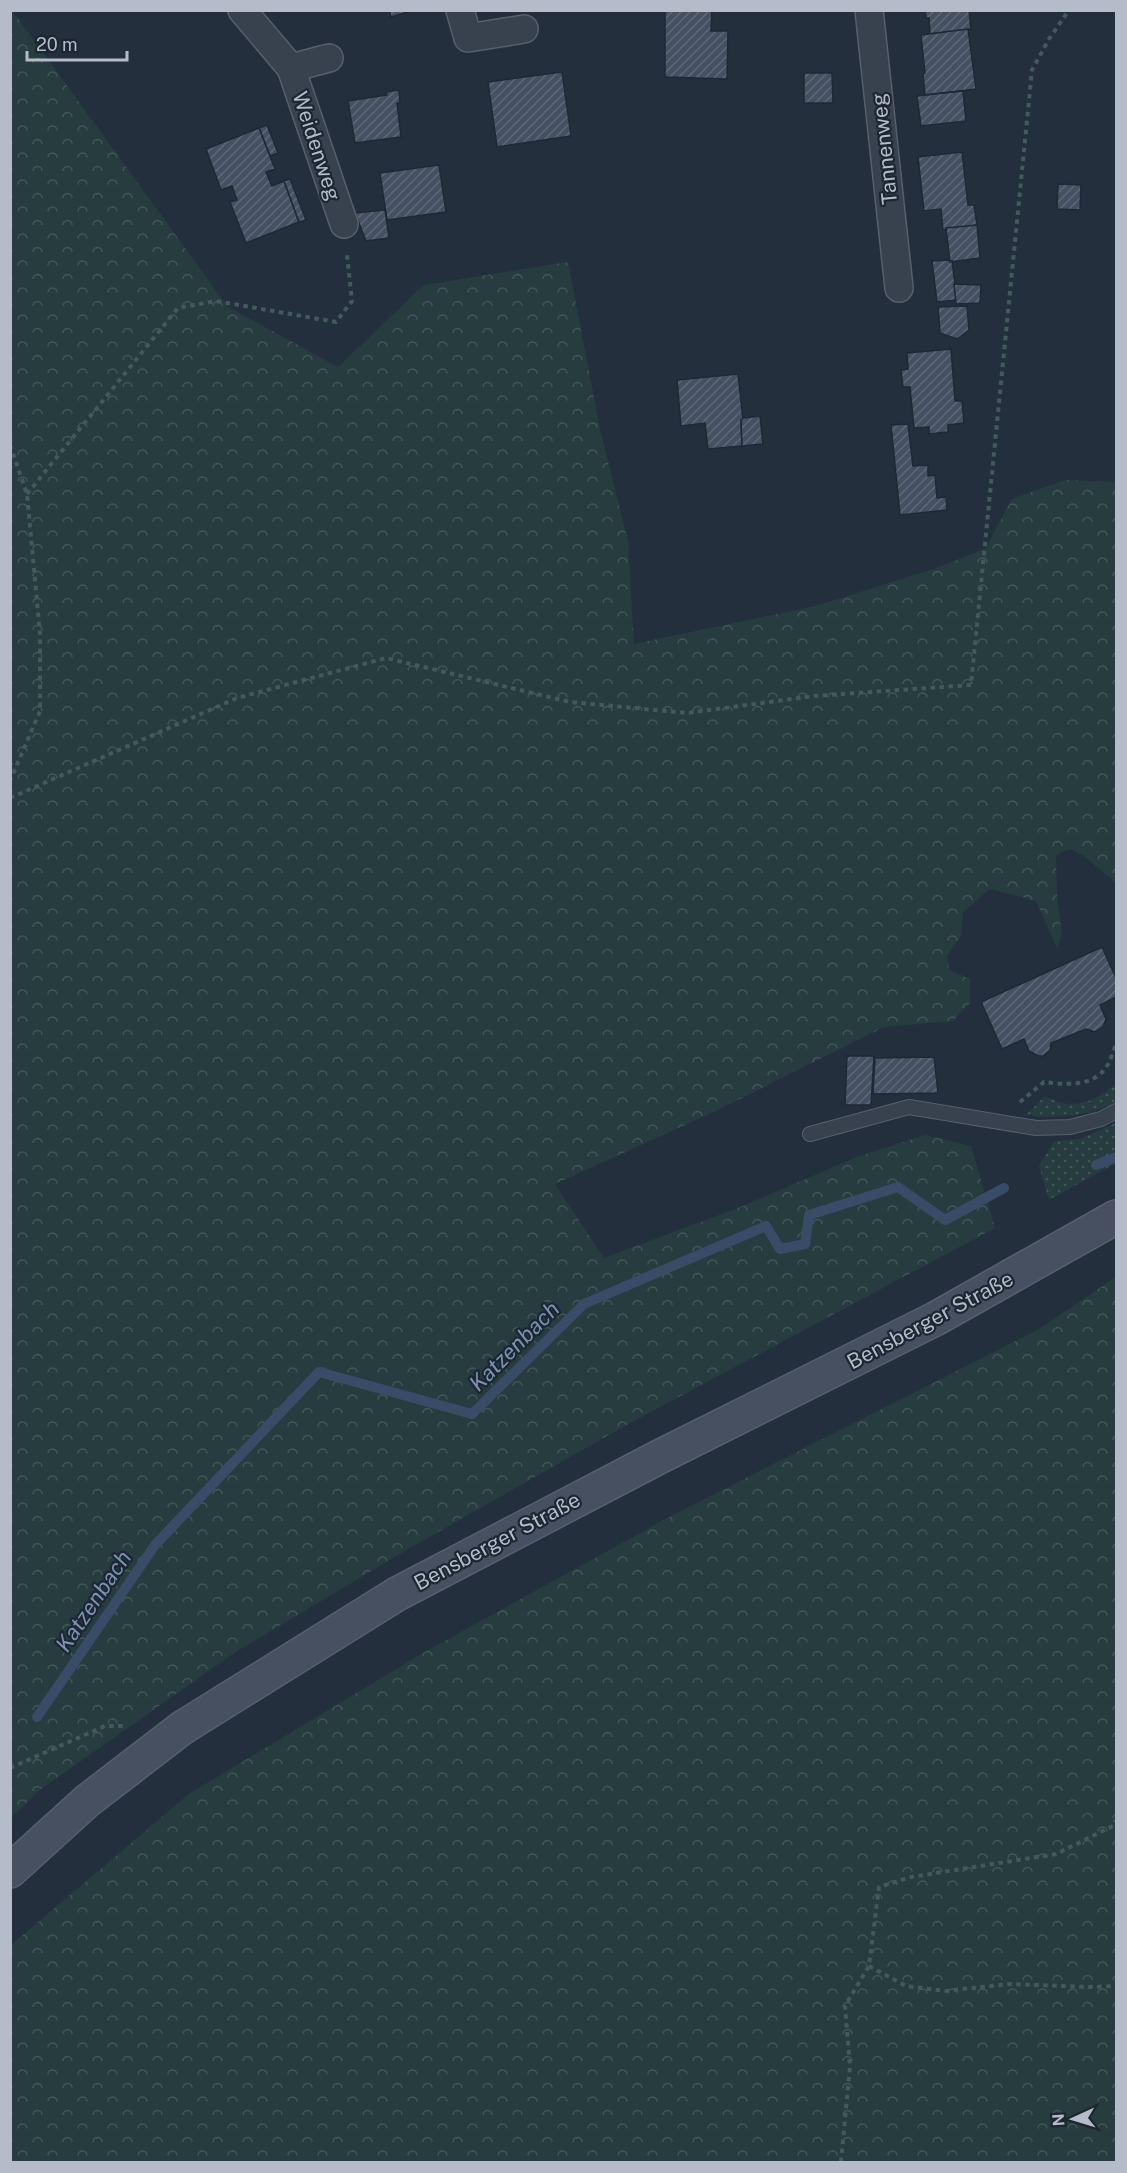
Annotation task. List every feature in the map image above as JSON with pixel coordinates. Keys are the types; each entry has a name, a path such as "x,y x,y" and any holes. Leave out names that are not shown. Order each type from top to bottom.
{"main road":[{"name":"Bensberger Straße","path":"10,1871 87,1801 182,1728 397,1594 659,1457 935,1319 1116,1217"}],"street":[{"name":"Weidenweg","path":"242,10 291,68 344,224"},
{"path":"460,10 468,38 524,29"},
{"name":"Tannenweg","path":"869,10 899,288"},
{"name":"Weidenweg","path":"291,68 328,58"}],"lane":[{"path":"810,1134 909,1107 1036,1128 1070,1127 1101,1119 1116,1111"}],"path":[{"path":"10,798 237,698 386,658 570,702 687,713 814,696 971,685 1032,70 1049,39 1069,10"},
{"path":"27,494 178,308 216,301 336,322 352,301 344,224"},
{"path":"10,444 27,494 40,634 40,711 10,781"},
{"path":"996,1121 1044,1082 1080,1083 1095,1078 1107,1066 1116,1043"},
{"path":"10,1768 105,1726 182,1728"},
{"path":"841,2163 850,2066 845,2006 869,1966 879,1887 911,1877 1056,1854 1113,1826 1116,1820"},
{"path":"869,1966 906,1986 945,1991 1010,1984 1116,1986"}],"green space":[{"path":"12,10 228,307 338,367 424,285 568,262 601,434 628,541 634,644 815,606 931,570 985,549 1012,499 1065,480 1115,482 1116,883 1084,856 1070,849 1056,855 1057,898 1062,934 1057,948 1036,901 990,889 963,912 961,936 947,956 949,970 970,979 970,1003 953,1021 884,1027 718,1110 555,1184 604,1258 738,1208 857,1157 925,1135 971,1146 995,1228 630,1423 403,1552 234,1653 41,1789 11,1818 10,11"},
{"path":"1116,1083 1116,1101 1084,1114 1061,1117 1026,1115 1044,1097 1062,1103 1077,1104 1098,1097"},
{"path":"1116,1123 1116,1163 1049,1200 1039,1166 1054,1141 1080,1139"},
{"path":"1116,1277 1116,2162 11,2162 11,1945 189,1794 421,1654 673,1515 1039,1329"}],"building":[{"path":"389,10 414,10 391,17"},
{"path":"665,10 712,10 711,31 728,31 727,79 665,77"},
{"path":"925,10 969,10 971,29 930,34 929,18 926,18"},
{"path":"968,29 976,89 925,95 921,35"},
{"path":"562,72 571,136 497,147 488,82"},
{"path":"804,73 832,73 833,103 804,103"},
{"path":"399,90 400,103 397,103 401,137 355,143 348,101 387,95 386,92"},
{"path":"963,91 966,121 921,126 917,96"},
{"path":"267,125 278,153 270,156 259,128"},
{"path":"259,128 275,169 266,172 272,186 284,181 299,222 246,243 230,202 237,200 232,186 221,190 206,149"},
{"path":"962,152 968,205 974,205 977,225 943,230 941,209 924,211 918,157"},
{"path":"439,165 446,212 387,220 380,173"},
{"path":"290,179 306,220 299,222 284,181"},
{"path":"1058,184 1081,185 1080,210 1057,209"},
{"path":"385,210 389,238 366,241 355,213"},
{"path":"977,225 980,258 950,262 946,228"},
{"path":"932,261 952,261 957,300 937,302"},
{"path":"954,284 981,285 980,303 956,304"},
{"path":"967,306 969,330 957,339 940,333 938,307"},
{"path":"951,349 955,401 962,401 964,423 948,425 948,432 929,434 929,427 914,428 910,387 903,387 901,370 908,369 907,353"},
{"path":"738,374 743,420 741,420 742,446 708,449 705,423 681,426 677,380"},
{"path":"760,416 763,444 742,446 741,420"},
{"path":"908,424 913,466 928,465 928,476 935,475 937,498 946,497 947,510 900,515 891,425"},
{"path":"1102,947 1116,978 1116,997 1100,1005 1106,1019 1103,1027 1095,1032 1086,1029 1051,1043 1050,1050 1043,1056 1029,1051 1024,1039 1002,1049 981,1002"},
{"path":"847,1056 874,1056 871,1105 845,1105"},
{"path":"934,1057 938,1093 873,1094 875,1058"}],"waterway":[{"name":"Katzenbach","path":"1096,1165 1114,1158"},
{"name":"Katzenbach","path":"37,1717 155,1545 319,1372 472,1414 584,1304 766,1226 780,1249 805,1244 809,1215 898,1187 945,1220 1004,1188"}]}
